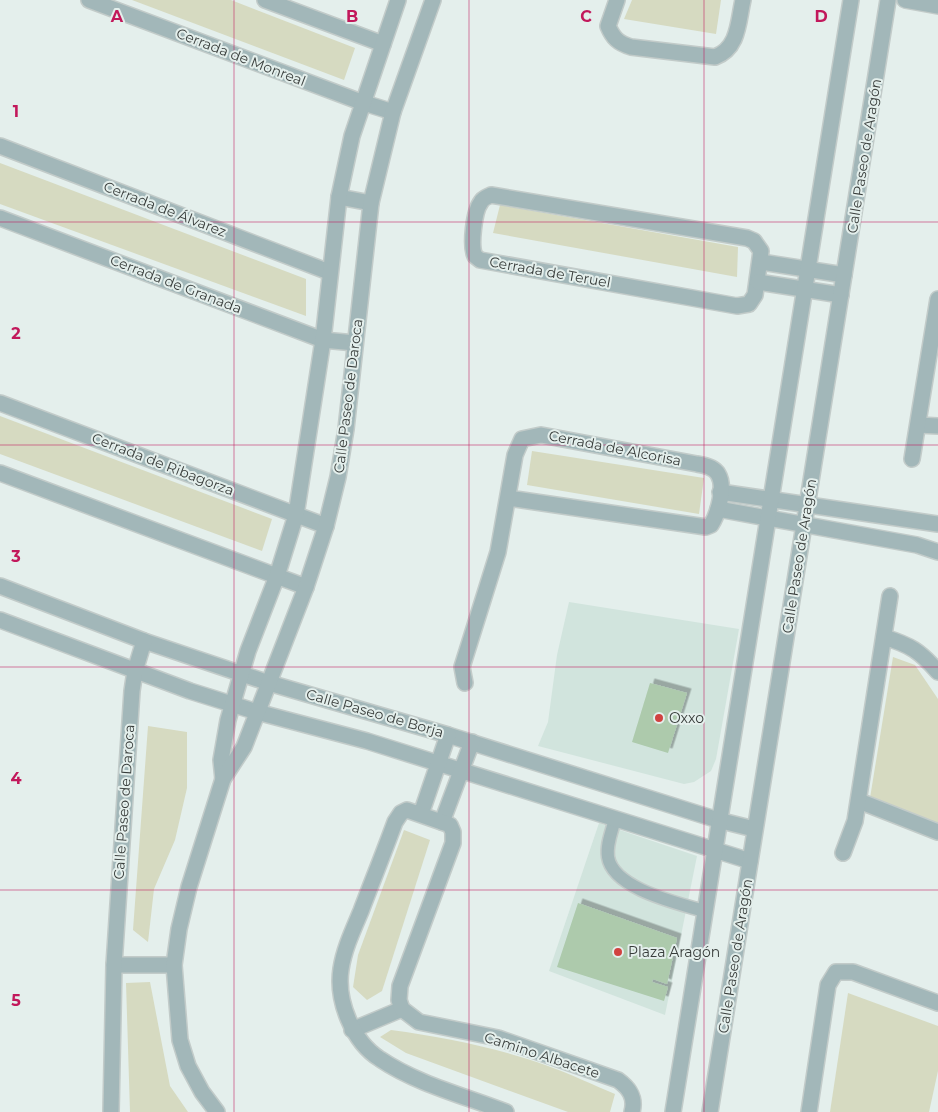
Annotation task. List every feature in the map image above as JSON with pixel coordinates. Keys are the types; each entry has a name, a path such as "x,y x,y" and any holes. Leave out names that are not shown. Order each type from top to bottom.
{"street":[{"name":"Cerrada de Monreal","path":"89,0 361,102 394,112"},
{"path":"265,0 383,44"},
{"name":"Calle Paseo de Daroca","path":"223,779 223,740 232,704 277,576 296,514 323,340 329,272 339,197 361,102 398,0"},
{"name":"Calle Paseo de Daroca","path":"217,1112 202,1092 188,1066 180,1040 174,965 179,929 223,779 244,747 306,587 326,526 338,477 346,429 354,343 372,203 394,112 433,0"},
{"path":"617,0 608,26 612,35 619,43 631,47 715,57 724,54 732,46 743,0"},
{"path":"673,1112 713,850 850,0"},
{"name":"Calle Paseo de Aragón","path":"710,1112 888,0"},
{"path":"905,0 938,6"},
{"name":"Cerrada de Álvarez","path":"0,146 329,272"},
{"name":"Cerrada de Teruel","path":"497,195 747,238 758,246 761,252 761,262 753,300 745,306 737,306 480,260 474,256 472,244 477,210 484,198 497,195"},
{"path":"339,197 372,203"},
{"name":"Cerrada de Granada","path":"0,218 323,340 354,343"},
{"path":"761,262 844,275"},
{"path":"758,282 841,295"},
{"path":"912,458 938,298"},
{"name":"Cerrada de Ribagorza","path":"0,403 326,526"},
{"path":"918,426 938,426"},
{"name":"Cerrada de Alcorisa","path":"465,683 462,667 498,552 518,445 522,439 541,435 707,466 718,474 720,492 718,510"},
{"path":"0,473 306,587"},
{"path":"720,492 938,524"},
{"path":"508,498 698,527 711,525 718,510 917,545 938,552"},
{"name":"Calle Paseo de Borja","path":"0,586 144,641 269,683 472,742 718,820 754,829"},
{"path":"843,853 855,822 859,801 890,596"},
{"name":"Calle Paseo de Borja","path":"0,620 135,671 232,704 367,740 750,861"},
{"path":"884,637 910,645 925,656 938,672"},
{"name":"Calle Paseo de Daroca","path":"111,1112 114,965 135,671 144,641"},
{"path":"421,814 448,735"},
{"path":"442,822 472,742"},
{"path":"859,801 938,832"},
{"path":"352,1030 402,1009 399,1000 400,986 453,843 453,832 450,825 406,810 401,813 395,822 348,945 341,969 340,986 352,1030 364,1047 380,1059 430,1083 506,1112"},
{"path":"114,965 174,965"},
{"path":"809,1112 828,985 836,972 853,972 938,1003"},
{"name":"Camino Albacete","path":"402,1009 419,1022 498,1038 618,1080 631,1093 634,1104 632,1112"}],"lane":[{"path":"615,819 607,850 608,860 620,877 646,892 704,911"}],"shaded area":[{"path":"569,602 739,629 716,759 711,771 694,782 684,784 538,746 548,722 557,655"},
{"path":"599,823 697,856 665,1015 549,971"}],"green space":[{"path":"132,0 231,0 355,48 344,80"},
{"path":"632,0 721,0 716,34 624,19"},
{"path":"0,163 306,279 306,316 0,204"},
{"path":"500,205 738,247 737,277 493,233"},
{"path":"0,416 272,519 262,551 0,454"},
{"path":"532,451 704,478 699,514 527,485"},
{"path":"893,657 915,665 938,699 938,824 870,798"},
{"path":"148,726 187,732 187,788 175,840 154,889 148,942 133,930"},
{"path":"404,830 430,840 382,991 367,1000 353,987 358,955"},
{"path":"150,982 170,1086 188,1112 130,1112 126,983"},
{"path":"848,993 938,1026 938,1071 929,1112 830,1112"},
{"path":"391,1030 471,1044 557,1069 615,1094 610,1112 568,1112 406,1053 380,1037"}],"building":[{"name":"Oxxo","path":"650,683 687,693 668,753 632,742"},
{"name":"Plaza Aragón","path":"578,903 677,938 667,984 653,979 652,982 668,987 664,1001 557,967"}],"place":[{"name":"Oxxo","path":"659,718"},
{"name":"Plaza Aragón","path":"618,952"}]}
